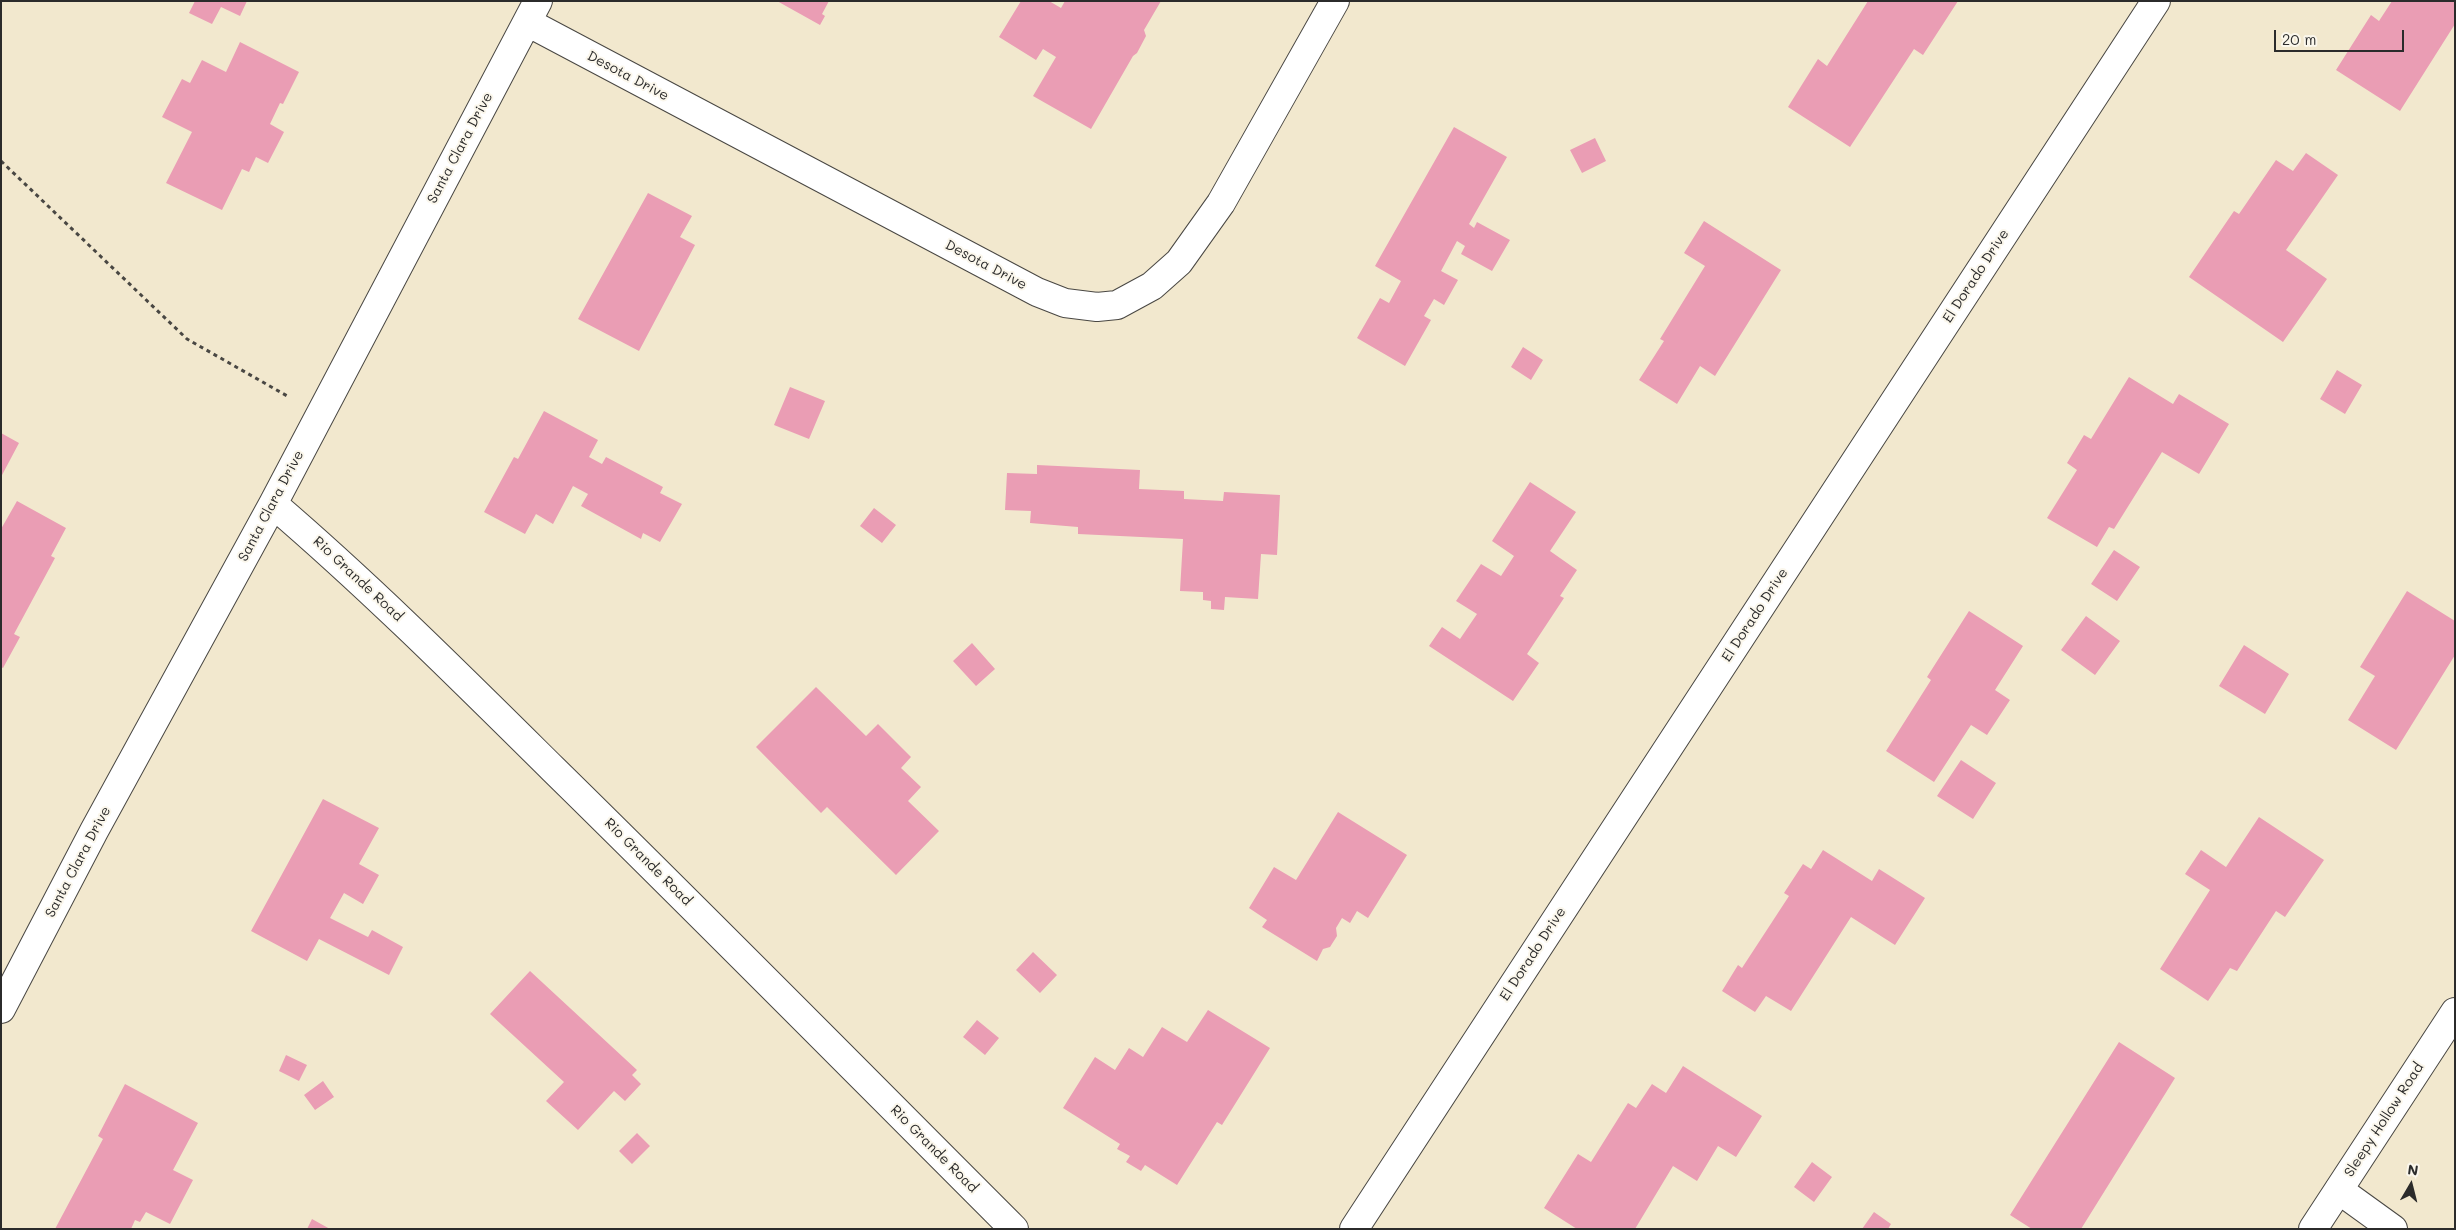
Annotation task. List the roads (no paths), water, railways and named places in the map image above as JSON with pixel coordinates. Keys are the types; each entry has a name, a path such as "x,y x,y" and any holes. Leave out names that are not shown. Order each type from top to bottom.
{"street":[{"name":"Desota Drive","path":"532,12 1037,292 1065,303 1096,307 1117,305 1152,286 1179,262 1221,203 1335,1"},
{"name":"El Dorado Drive","path":"1354,1229 2156,1"},
{"name":"Santa Clara Drive","path":"1,1009 94,830 273,504 532,12"},
{"name":"Rio Grande Road","path":"273,504 395,614 608,823 1014,1229"},
{"name":"Sleepy Hollow Road","path":"2313,1229 2455,1012"},
{"path":"2339,1190 2393,1229"}]}
